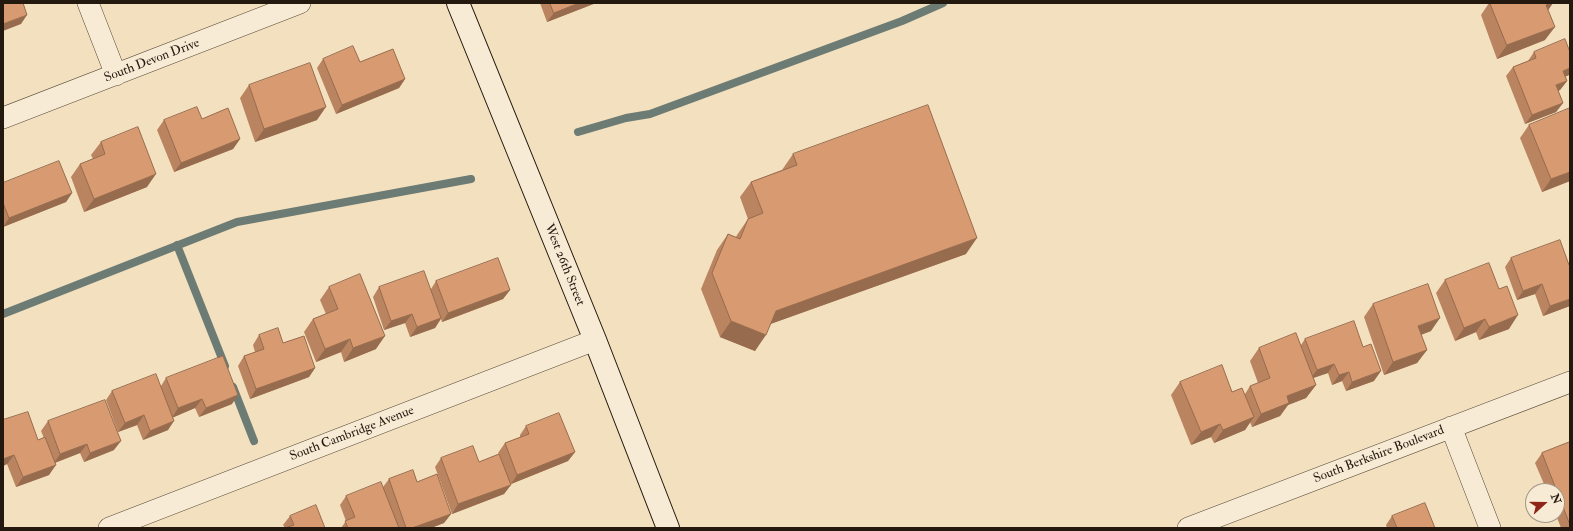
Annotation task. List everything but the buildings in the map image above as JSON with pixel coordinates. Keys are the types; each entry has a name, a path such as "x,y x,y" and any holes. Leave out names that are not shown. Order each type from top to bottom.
{"main road":[{"name":"West 26th Street","path":"458,3 595,340 668,528"}],"street":[{"path":"88,3 116,75"},
{"name":"South Devon Drive","path":"3,118 300,3"},
{"name":"South Cambridge Avenue","path":"109,528 595,340"},
{"name":"South Berkshire Boulevard","path":"1188,528 1570,382"},
{"path":"1451,427 1490,528"}],"waterway":[{"path":"578,132 626,118 650,114 902,21 943,3"},
{"path":"3,314 237,222 471,179"},
{"path":"177,245 225,366"},
{"path":"233,387 254,441"}]}
